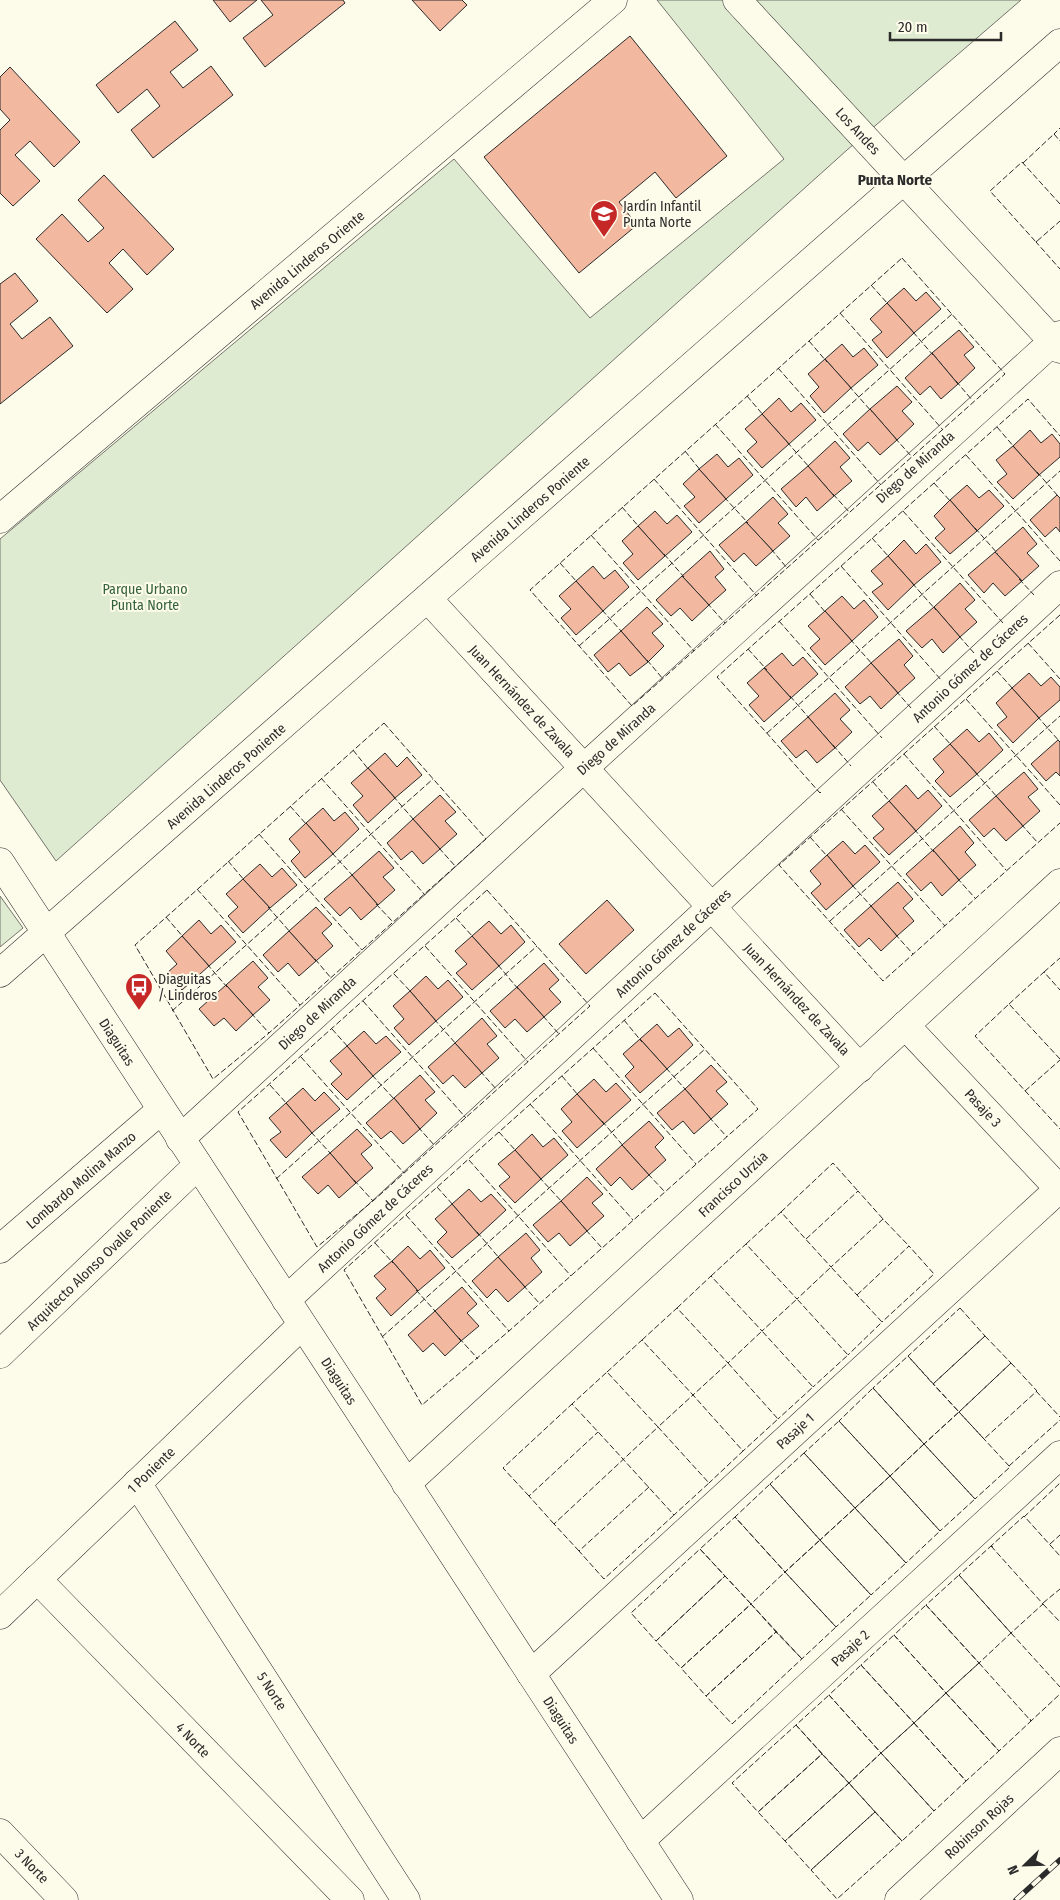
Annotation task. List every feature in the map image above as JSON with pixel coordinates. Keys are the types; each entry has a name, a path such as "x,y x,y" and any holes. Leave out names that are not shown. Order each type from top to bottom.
{"street":[{"name":"Avenida Linderos Oriente","path":"0,519 613,0"},
{"name":"Los Andes","path":"737,0 904,181 1058,342"},
{"name":"Avenida Linderos Poniente","path":"0,973 1060,43"},
{"name":"Diego de Miranda","path":"180,1139 584,768 1058,342"},
{"name":"Antonio Gómez de Cáceres","path":"286,1300 1060,586"},
{"name":"Juan Hernández de Zavala","path":"428,599 860,1068"},
{"name":"Diaguitas","path":"0,862 678,1900"},
{"name":"Francisco Urzúa","path":"406,1484 1060,883"},
{"name":"Pasaje 3","path":"906,1025 1060,1189"},
{"name":"Lombardo Molina Manzo","path":"0,1249 161,1110"},
{"name":"Arquitecto Alonso Ovalle Poniente","path":"0,1354 198,1166"},
{"name":"Pasaje 1","path":"530,1674 1060,1189"},
{"name":"1 Poniente","path":"0,1615 302,1325"},
{"name":"Pasaje 2","path":"640,1841 1060,1455"},
{"name":"5 Norte","path":"137,1483 406,1900"},
{"name":"4 Norte","path":"37,1579 350,1900"},
{"name":"Robinson Rojas","path":"899,1900 1060,1751"},
{"name":"3 Norte","path":"0,1833 64,1900"}],"green space":[{"name":"Parque Urbano Punta Norte","path":"657,0 1021,0 847,150 56,861 0,780 0,539 454,159 590,318 784,159"},
{"path":"0,896 23,928 0,947"}],"building":[{"path":"213,0 257,0 230,22"},
{"path":"261,0 343,0 345,3 265,67 243,38 273,15"},
{"path":"412,0 462,0 467,5 440,31"},
{"path":"175,21 198,50 170,72 183,88 211,66 233,95 153,158 131,130 160,106 147,89 118,113 96,85"},
{"path":"630,36 727,156 676,198 655,172 619,202 637,225 579,273 484,157"},
{"path":"10,67 80,142 54,167 30,141 15,155 40,181 13,206 0,193 0,130 10,120 0,109 0,77"},
{"path":"104,175 174,249 147,275 123,249 109,263 133,289 107,313 36,239 62,214 88,242 104,228 78,200"},
{"path":"15,273 38,301 10,324 22,339 50,317 73,346 0,404 0,284"},
{"path":"904,288 916,301 926,292 941,309 914,333 887,303"},
{"path":"887,303 914,333 887,358 872,340 882,332 870,319"},
{"path":"959,330 974,347 964,355 975,368 958,384 932,353"},
{"path":"842,344 853,357 864,348 878,365 851,388 825,359"},
{"path":"932,353 958,384 941,399 930,386 920,395 905,378"},
{"path":"825,359 851,388 824,413 810,396 819,387 808,374"},
{"path":"897,386 912,402 902,411 914,424 897,440 870,409"},
{"path":"779,398 791,412 801,403 816,420 789,444 762,414"},
{"path":"870,409 897,440 880,455 868,442 858,451 843,434"},
{"path":"762,414 789,444 762,468 747,451 757,442 745,429"},
{"path":"1030,430 1041,443 1052,434 1060,444 1060,457 1039,475 1013,446"},
{"path":"835,441 850,458 840,467 852,481 834,496 808,466"},
{"path":"1013,446 1039,475 1013,499 997,482 1007,474 996,460"},
{"path":"717,454 728,467 739,458 753,475 726,499 699,469"},
{"path":"808,466 834,496 817,511 806,497 796,507 781,489"},
{"path":"699,469 726,499 699,523 684,506 695,497 683,484"},
{"path":"967,485 979,498 989,490 1004,506 977,531 950,500"},
{"path":"1057,495 1060,498 1060,532 1056,527 1045,537 1030,520"},
{"path":"773,497 788,514 778,523 790,536 773,551 746,522"},
{"path":"950,500 977,531 950,554 935,538 945,529 934,516"},
{"path":"655,511 667,524 677,515 692,532 665,556 638,526"},
{"path":"746,522 773,551 756,566 744,553 734,562 719,545"},
{"path":"638,526 665,556 638,580 623,563 633,554 622,541"},
{"path":"1023,527 1037,544 1027,553 1039,566 1022,581 995,552"},
{"path":"904,540 916,554 926,544 941,562 914,585 888,556"},
{"path":"710,551 724,569 715,577 726,590 709,605 682,576"},
{"path":"995,552 1022,581 1005,596 993,583 984,593 968,575"},
{"path":"888,556 914,585 888,610 872,592 883,584 871,571"},
{"path":"593,566 604,579 615,570 629,587 603,611 576,581"},
{"path":"682,576 709,605 692,621 680,608 671,616 656,600"},
{"path":"576,581 603,611 576,635 561,618 571,609 559,596"},
{"path":"960,583 975,600 965,609 977,622 960,637 934,607"},
{"path":"842,596 854,609 864,600 878,617 852,641 825,611"},
{"path":"647,607 663,624 652,633 664,646 648,662 621,631"},
{"path":"934,607 960,637 943,653 932,639 922,648 906,631"},
{"path":"825,611 852,641 825,665 810,648 820,639 808,626"},
{"path":"621,631 648,662 630,676 619,663 608,672 594,655"},
{"path":"899,639 913,656 904,665 915,678 898,693 871,663"},
{"path":"782,653 793,666 803,657 818,674 791,698 764,668"},
{"path":"871,663 898,693 881,709 870,696 860,704 845,687"},
{"path":"764,668 791,698 764,722 749,705 759,696 747,683"},
{"path":"1029,673 1041,686 1051,677 1060,687 1060,700 1039,718 1012,688"},
{"path":"1012,688 1039,718 1013,743 997,725 1007,717 996,703"},
{"path":"835,693 850,710 840,719 852,732 835,748 808,717"},
{"path":"808,717 835,748 817,763 806,750 796,758 781,741"},
{"path":"967,729 979,742 989,733 1003,750 977,774 950,744"},
{"path":"1058,740 1060,742 1060,776 1056,772 1046,781 1031,764"},
{"path":"950,744 977,774 950,797 935,781 944,772 933,759"},
{"path":"385,753 397,767 407,757 422,775 395,798 368,768"},
{"path":"368,768 395,798 368,823 353,805 363,796 351,783"},
{"path":"1024,772 1038,789 1028,797 1040,811 1023,826 996,796"},
{"path":"906,785 918,799 928,790 942,806 916,831 889,801"},
{"path":"440,795 456,812 445,821 457,834 440,849 413,819"},
{"path":"996,796 1023,826 1006,841 994,828 984,837 969,820"},
{"path":"889,801 916,831 889,855 873,838 884,829 872,816"},
{"path":"323,808 334,821 345,812 359,829 333,854 306,823"},
{"path":"413,819 440,849 423,864 412,851 401,860 387,843"},
{"path":"306,823 333,854 305,878 291,861 300,852 289,839"},
{"path":"960,826 974,843 965,852 976,865 959,880 933,850"},
{"path":"843,841 855,854 865,845 880,862 853,886 827,855"},
{"path":"933,850 959,880 942,896 931,882 921,891 906,874"},
{"path":"379,851 394,868 383,877 395,890 378,905 352,875"},
{"path":"827,855 853,886 826,910 811,893 821,884 810,871"},
{"path":"260,864 272,877 282,868 297,885 270,908 243,879"},
{"path":"352,875 378,905 361,920 350,907 340,916 324,899"},
{"path":"243,879 270,908 243,933 228,916 238,907 226,894"},
{"path":"898,882 913,899 903,908 914,921 897,936 871,906"},
{"path":"607,900 634,930 586,974 559,944"},
{"path":"871,906 897,936 881,951 869,938 859,947 844,930"},
{"path":"316,907 332,924 322,933 333,946 316,961 289,931"},
{"path":"199,920 211,934 221,925 236,942 209,966 182,936"},
{"path":"489,921 501,934 511,925 525,942 499,966 472,936"},
{"path":"289,931 316,961 299,976 288,963 278,972 263,955"},
{"path":"182,936 209,966 182,990 167,973 177,964 166,951"},
{"path":"472,936 499,966 472,990 456,973 467,964 455,951"},
{"path":"253,961 268,978 258,987 270,1000 253,1015 226,985"},
{"path":"544,963 559,980 549,989 561,1002 544,1017 517,987"},
{"path":"426,976 438,989 448,980 463,997 436,1021 410,991"},
{"path":"226,985 253,1015 236,1031 224,1018 214,1026 199,1009"},
{"path":"517,987 544,1017 527,1032 515,1019 505,1028 490,1011"},
{"path":"410,991 436,1021 409,1045 394,1028 404,1019 393,1006"},
{"path":"482,1018 497,1036 487,1044 499,1058 482,1073 455,1043"},
{"path":"657,1024 668,1037 679,1028 693,1045 667,1069 640,1039"},
{"path":"364,1031 376,1044 386,1036 401,1052 373,1076 347,1046"},
{"path":"640,1039 667,1069 640,1093 625,1076 634,1067 623,1054"},
{"path":"455,1043 482,1073 465,1088 453,1075 443,1084 428,1067"},
{"path":"347,1046 373,1076 347,1100 331,1084 342,1074 330,1061"},
{"path":"711,1065 727,1082 716,1091 728,1104 711,1119 685,1089"},
{"path":"420,1075 435,1092 425,1100 437,1113 420,1129 394,1098"},
{"path":"594,1079 606,1092 616,1083 631,1100 604,1124 577,1094"},
{"path":"303,1088 315,1101 324,1092 340,1109 312,1133 286,1103"},
{"path":"685,1089 711,1119 694,1134 683,1121 672,1130 657,1113"},
{"path":"577,1094 604,1124 577,1148 562,1131 572,1122 561,1109"},
{"path":"394,1098 420,1129 403,1144 391,1131 381,1139 366,1123"},
{"path":"286,1103 312,1133 286,1158 270,1140 281,1132 269,1118"},
{"path":"649,1121 664,1138 655,1147 666,1160 649,1175 622,1145"},
{"path":"357,1129 372,1145 361,1154 373,1168 356,1183 330,1153"},
{"path":"532,1134 543,1147 554,1138 568,1155 541,1179 515,1150"},
{"path":"622,1145 649,1175 632,1190 620,1177 611,1186 596,1169"},
{"path":"515,1150 541,1179 515,1203 499,1186 510,1177 498,1164"},
{"path":"330,1153 356,1183 339,1198 328,1185 318,1194 302,1177"},
{"path":"587,1177 603,1194 592,1203 604,1216 587,1231 561,1201"},
{"path":"469,1189 481,1202 491,1194 506,1210 479,1235 452,1204"},
{"path":"561,1201 587,1231 570,1246 559,1233 548,1242 533,1225"},
{"path":"452,1204 479,1235 452,1258 437,1242 447,1232 435,1219"},
{"path":"526,1233 540,1250 531,1258 542,1272 525,1287 498,1257"},
{"path":"408,1246 420,1259 430,1250 445,1268 418,1291 392,1261"},
{"path":"498,1257 525,1287 508,1302 496,1289 487,1298 472,1281"},
{"path":"392,1261 418,1291 391,1316 376,1298 386,1289 374,1276"},
{"path":"462,1287 477,1304 467,1313 479,1326 461,1341 435,1311"},
{"path":"435,1311 461,1341 445,1356 433,1343 423,1352 408,1335"}],"railway":[{"path":"1016,1900 1060,1860"}],"fence":[{"path":"1055,135 1060,128"},
{"path":"1023,163 1054,134 1060,141"},
{"path":"1060,204 1022,162 990,191 1036,242 1060,221"},
{"path":"1037,241 1060,269"},
{"path":"902,258 1005,374 632,706 530,590 902,258"},
{"path":"871,285 888,304"},
{"path":"840,313 943,430"},
{"path":"579,646 952,314"},
{"path":"913,332 933,355"},
{"path":"809,341 827,362"},
{"path":"778,368 881,485"},
{"path":"956,381 972,400"},
{"path":"849,386 872,412"},
{"path":"747,396 764,416"},
{"path":"821,792 717,677 1028,399 1060,436"},
{"path":"715,424 818,540"},
{"path":"997,427 1015,448"},
{"path":"895,438 912,457"},
{"path":"787,442 810,468"},
{"path":"685,451 701,471"},
{"path":"966,455 1060,561"},
{"path":"767,733 1060,471"},
{"path":"1037,472 1058,496"},
{"path":"654,479 757,596"},
{"path":"934,483 951,502"},
{"path":"833,494 850,513"},
{"path":"724,497 748,523"},
{"path":"622,507 640,528"},
{"path":"903,511 1003,623"},
{"path":"975,528 998,554"},
{"path":"591,535 694,651"},
{"path":"872,538 889,557"},
{"path":"771,549 787,568"},
{"path":"664,554 684,577"},
{"path":"560,563 577,582"},
{"path":"841,566 942,681"},
{"path":"1019,579 1034,595"},
{"path":"912,583 936,610"},
{"path":"810,594 826,613"},
{"path":"707,603 725,623"},
{"path":"602,610 622,632"},
{"path":"1060,615 779,865 883,981 1060,823"},
{"path":"779,621 882,738"},
{"path":"959,636 974,653"},
{"path":"850,639 873,665"},
{"path":"1028,643 1060,679"},
{"path":"748,649 767,670"},
{"path":"647,660 663,679"},
{"path":"997,671 1013,689"},
{"path":"896,691 911,708"},
{"path":"790,696 810,719"},
{"path":"966,699 1060,805"},
{"path":"1037,716 1060,742"},
{"path":"830,921 1060,716"},
{"path":"384,723 486,839 269,1033 213,1079 135,945 384,723"},
{"path":"934,726 952,746"},
{"path":"833,745 851,766"},
{"path":"353,750 369,770"},
{"path":"904,754 1006,870"},
{"path":"975,772 998,798"},
{"path":"321,778 425,895"},
{"path":"172,1011 433,779"},
{"path":"873,782 891,803"},
{"path":"393,796 414,820"},
{"path":"290,806 307,825"},
{"path":"841,809 945,926"},
{"path":"1021,824 1038,843"},
{"path":"914,829 934,852"},
{"path":"259,834 362,950"},
{"path":"810,837 827,856"},
{"path":"439,848 456,867"},
{"path":"332,853 354,877"},
{"path":"228,861 245,881"},
{"path":"957,878 975,898"},
{"path":"852,885 872,907"},
{"path":"197,889 300,1005"},
{"path":"487,890 590,1006 373,1201 317,1247 238,1112 487,890"},
{"path":"376,904 393,922"},
{"path":"268,907 291,933"},
{"path":"166,917 184,938"},
{"path":"456,918 473,937"},
{"path":"895,934 913,954"},
{"path":"425,946 528,1062"},
{"path":"276,1179 537,946"},
{"path":"1044,972 1060,958"},
{"path":"315,959 331,978"},
{"path":"207,964 227,987"},
{"path":"498,965 519,990"},
{"path":"1009,1004 1044,972 1060,990"},
{"path":"394,974 411,992"},
{"path":"655,993 758,1109 509,1331 422,1405 344,1270 655,993"},
{"path":"363,1001 466,1118"},
{"path":"1060,1059 1009,1004 975,1036 1060,1129"},
{"path":"251,1013 269,1033"},
{"path":"543,1016 559,1034"},
{"path":"434,1019 457,1045"},
{"path":"624,1020 642,1042"},
{"path":"332,1029 349,1048"},
{"path":"593,1048 696,1164"},
{"path":"382,1337 705,1049"},
{"path":"301,1057 404,1173"},
{"path":"1025,1091 1060,1060"},
{"path":"666,1068 686,1090"},
{"path":"480,1071 497,1090"},
{"path":"372,1075 395,1100"},
{"path":"562,1076 578,1095"},
{"path":"270,1085 288,1105"},
{"path":"530,1104 633,1220"},
{"path":"709,1117 727,1137"},
{"path":"602,1121 625,1148"},
{"path":"418,1127 435,1146"},
{"path":"311,1132 331,1154"},
{"path":"499,1132 516,1151"},
{"path":"469,1160 571,1276"},
{"path":"781,1212 833,1163 858,1191"},
{"path":"648,1174 665,1192"},
{"path":"539,1177 563,1203"},
{"path":"354,1180 373,1201"},
{"path":"437,1187 454,1206"},
{"path":"806,1239 858,1191 883,1219"},
{"path":"746,1244 781,1212 831,1267 883,1219 909,1246"},
{"path":"406,1215 509,1331"},
{"path":"586,1230 602,1248"},
{"path":"477,1232 500,1259"},
{"path":"375,1243 393,1263"},
{"path":"711,1276 746,1244 797,1299 831,1267 882,1322 848,1355"},
{"path":"857,1295 909,1246 934,1274 882,1322"},
{"path":"677,1308 711,1276 762,1331 797,1299 848,1355 813,1387"},
{"path":"523,1285 540,1304"},
{"path":"416,1290 436,1312"},
{"path":"642,1340 677,1308 728,1363 762,1331 813,1387 778,1419"},
{"path":"960,1308 985,1336 933,1384 908,1356 960,1308"},
{"path":"985,1336 1011,1363 959,1412 933,1384 985,1336"},
{"path":"459,1338 478,1359"},
{"path":"607,1372 642,1340 693,1395 728,1363 778,1419 743,1451"},
{"path":"908,1356 959,1412 924,1444 873,1388 908,1356"},
{"path":"1011,1363 1037,1391 984,1439 959,1412 1011,1363"},
{"path":"579,1551 554,1524 658,1427 607,1372 572,1404 611,1446 623,1460 674,1515 709,1483 658,1427 693,1395 743,1451 709,1483"},
{"path":"873,1388 924,1444 890,1476 839,1421 873,1388"},
{"path":"1036,1391 1060,1417"},
{"path":"529,1496 503,1468 572,1404"},
{"path":"959,1412 1010,1467 975,1499 924,1444 959,1412"},
{"path":"1009,1466 1060,1420"},
{"path":"839,1421 890,1476 855,1508 804,1453 839,1421"},
{"path":"554,1524 529,1496 598,1432"},
{"path":"924,1444 975,1499 940,1531 890,1476 924,1444"},
{"path":"804,1453 855,1508 820,1540 770,1484 804,1453"},
{"path":"890,1476 940,1531 906,1563 855,1508 890,1476"},
{"path":"1024,1517 1060,1483"},
{"path":"770,1484 820,1540 785,1572 735,1517 770,1484"},
{"path":"649,1487 579,1551 604,1579 674,1515"},
{"path":"855,1508 906,1563 871,1595 820,1540 855,1508"},
{"path":"993,1547 991,1546 1024,1516 1060,1556"},
{"path":"751,1604 700,1549 735,1517 784,1573"},
{"path":"1050,1544 1060,1535"},
{"path":"820,1540 871,1595 836,1627 785,1572 820,1540"},
{"path":"991,1546 1043,1604 1011,1633 959,1575 991,1546"},
{"path":"700,1549 725,1576 656,1641 631,1613 700,1549"},
{"path":"802,1659 751,1604 785,1572 836,1627 732,1724 706,1696 776,1632 802,1659"},
{"path":"959,1575 1011,1633 979,1663 926,1605 959,1575"},
{"path":"725,1576 751,1604 681,1668 656,1641 725,1576"},
{"path":"1043,1603 1060,1589"},
{"path":"751,1604 776,1632 706,1696 681,1668 751,1604"},
{"path":"1043,1604 1060,1622"},
{"path":"926,1605 979,1663 946,1693 894,1635 926,1605"},
{"path":"1011,1633 1060,1687"},
{"path":"894,1635 946,1693 914,1723 861,1665 894,1635"},
{"path":"979,1663 1031,1721 999,1751 946,1693 979,1663"},
{"path":"861,1665 914,1723 881,1753 829,1695 861,1665"},
{"path":"946,1693 999,1751 966,1781 914,1723 946,1693"},
{"path":"1030,1719 1031,1721 1060,1694"},
{"path":"829,1695 881,1753 849,1783 796,1725 829,1695"},
{"path":"914,1723 966,1781 934,1811 881,1753 914,1723"},
{"path":"796,1725 822,1754 758,1812 732,1783 796,1725"},
{"path":"849,1783 785,1841 758,1812 822,1754 902,1841 934,1811 881,1753 849,1783"},
{"path":"849,1783 875,1812 811,1870 785,1841 849,1783"},
{"path":"875,1812 902,1841 837,1899 811,1870 875,1812"}],"place":[{"name":"Jardín Infantil Punta Norte","path":"604,238"},
{"name":"Diaguitas / Linderos","path":"139,1011"}],"district":[{"name":"Punta Norte","path":"895,180"}]}
